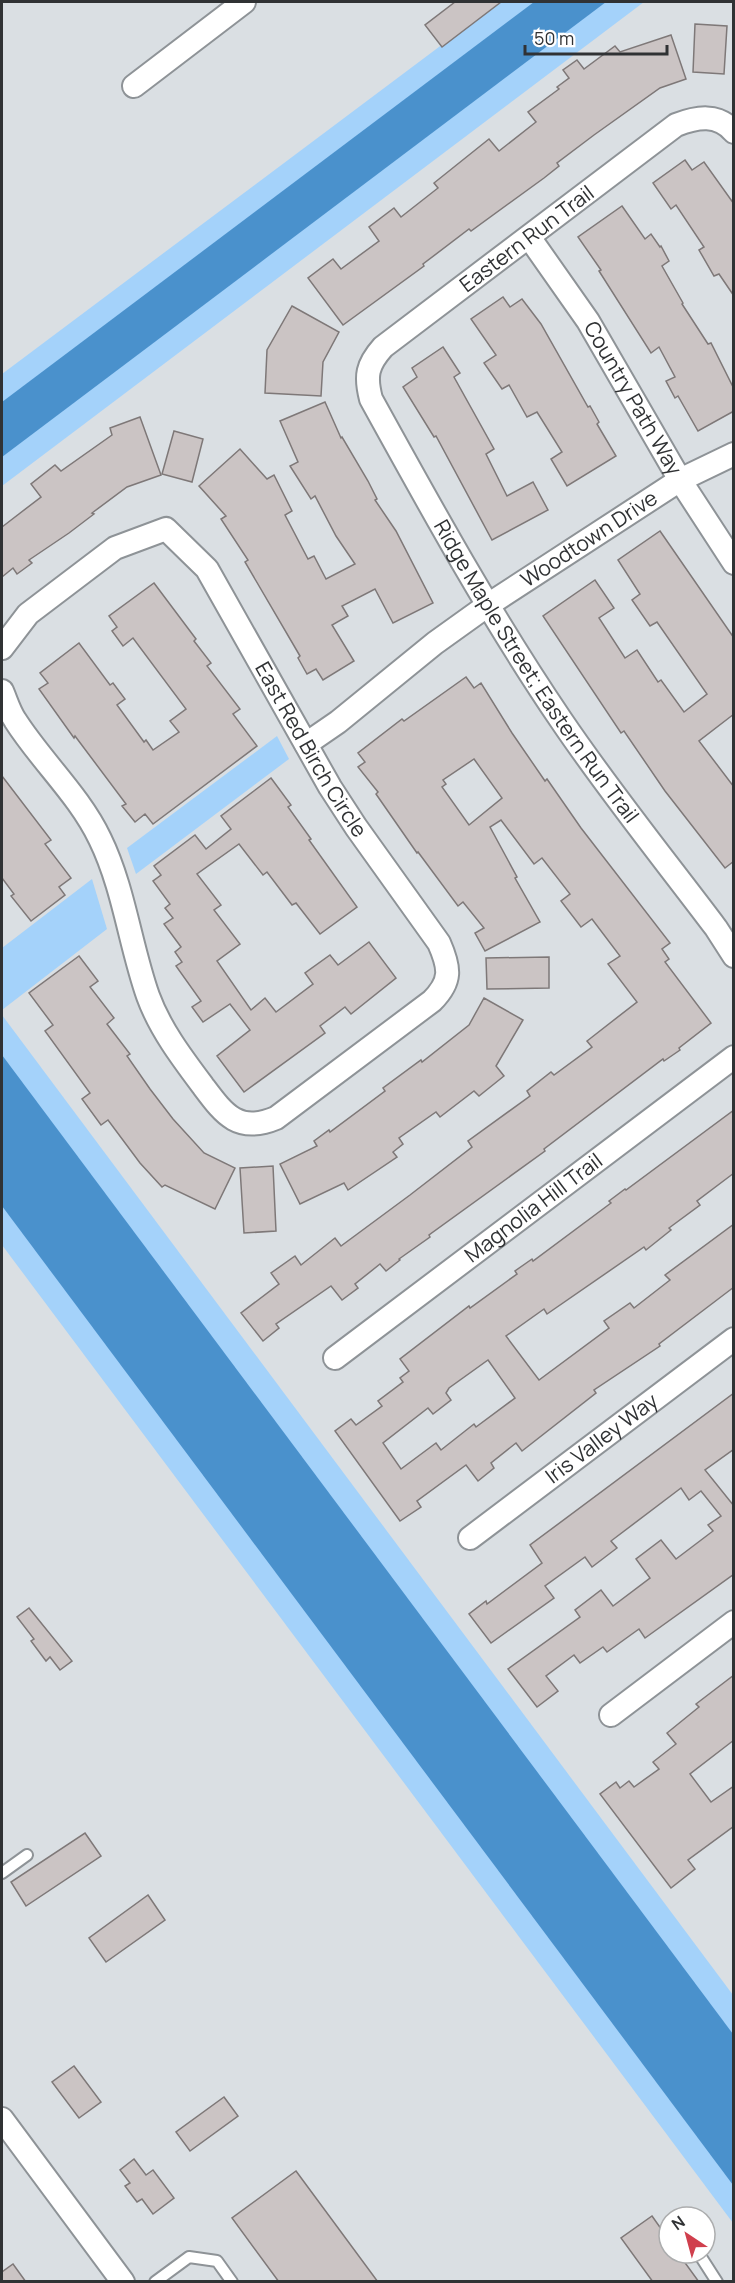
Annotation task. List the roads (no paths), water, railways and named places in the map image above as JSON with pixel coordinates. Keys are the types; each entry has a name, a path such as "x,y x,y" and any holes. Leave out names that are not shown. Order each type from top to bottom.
{"street":[{"path":"134,86 244,2"},
{"name":"Eastern Run Trail","path":"368,371 373,358 383,347 676,125 696,118 716,119 734,132"},
{"name":"Country Path Way","path":"529,237 588,321 680,480 734,563"},
{"name":"Ridge Maple Street; Eastern Run Trail","path":"368,371 366,382 371,399 488,605 562,722 734,956"},
{"name":"Woodtown Drive","path":"306,744 338,722 435,643 488,605 680,480 734,454"},
{"name":"East Red Birch Circle","path":"2,648 28,614 115,548 166,529 207,569 330,787 439,943 446,959 448,976 444,990 276,1118 263,1124 248,1125 234,1120 221,1110 163,1029 148,997 112,867 99,837 80,807 13,718 2,691"},
{"name":"Magnolia Hill Trail","path":"335,1358 734,1057"},
{"name":"Iris Valley Way","path":"470,1538 734,1339"},
{"path":"611,1714 734,1622"},
{"path":"2,2120 123,2282"}],"lane":[{"path":"2,1873 27,1855"},
{"path":"155,2282 189,2257 217,2261 232,2282"},
{"path":"706,2265 717,2282"}]}
